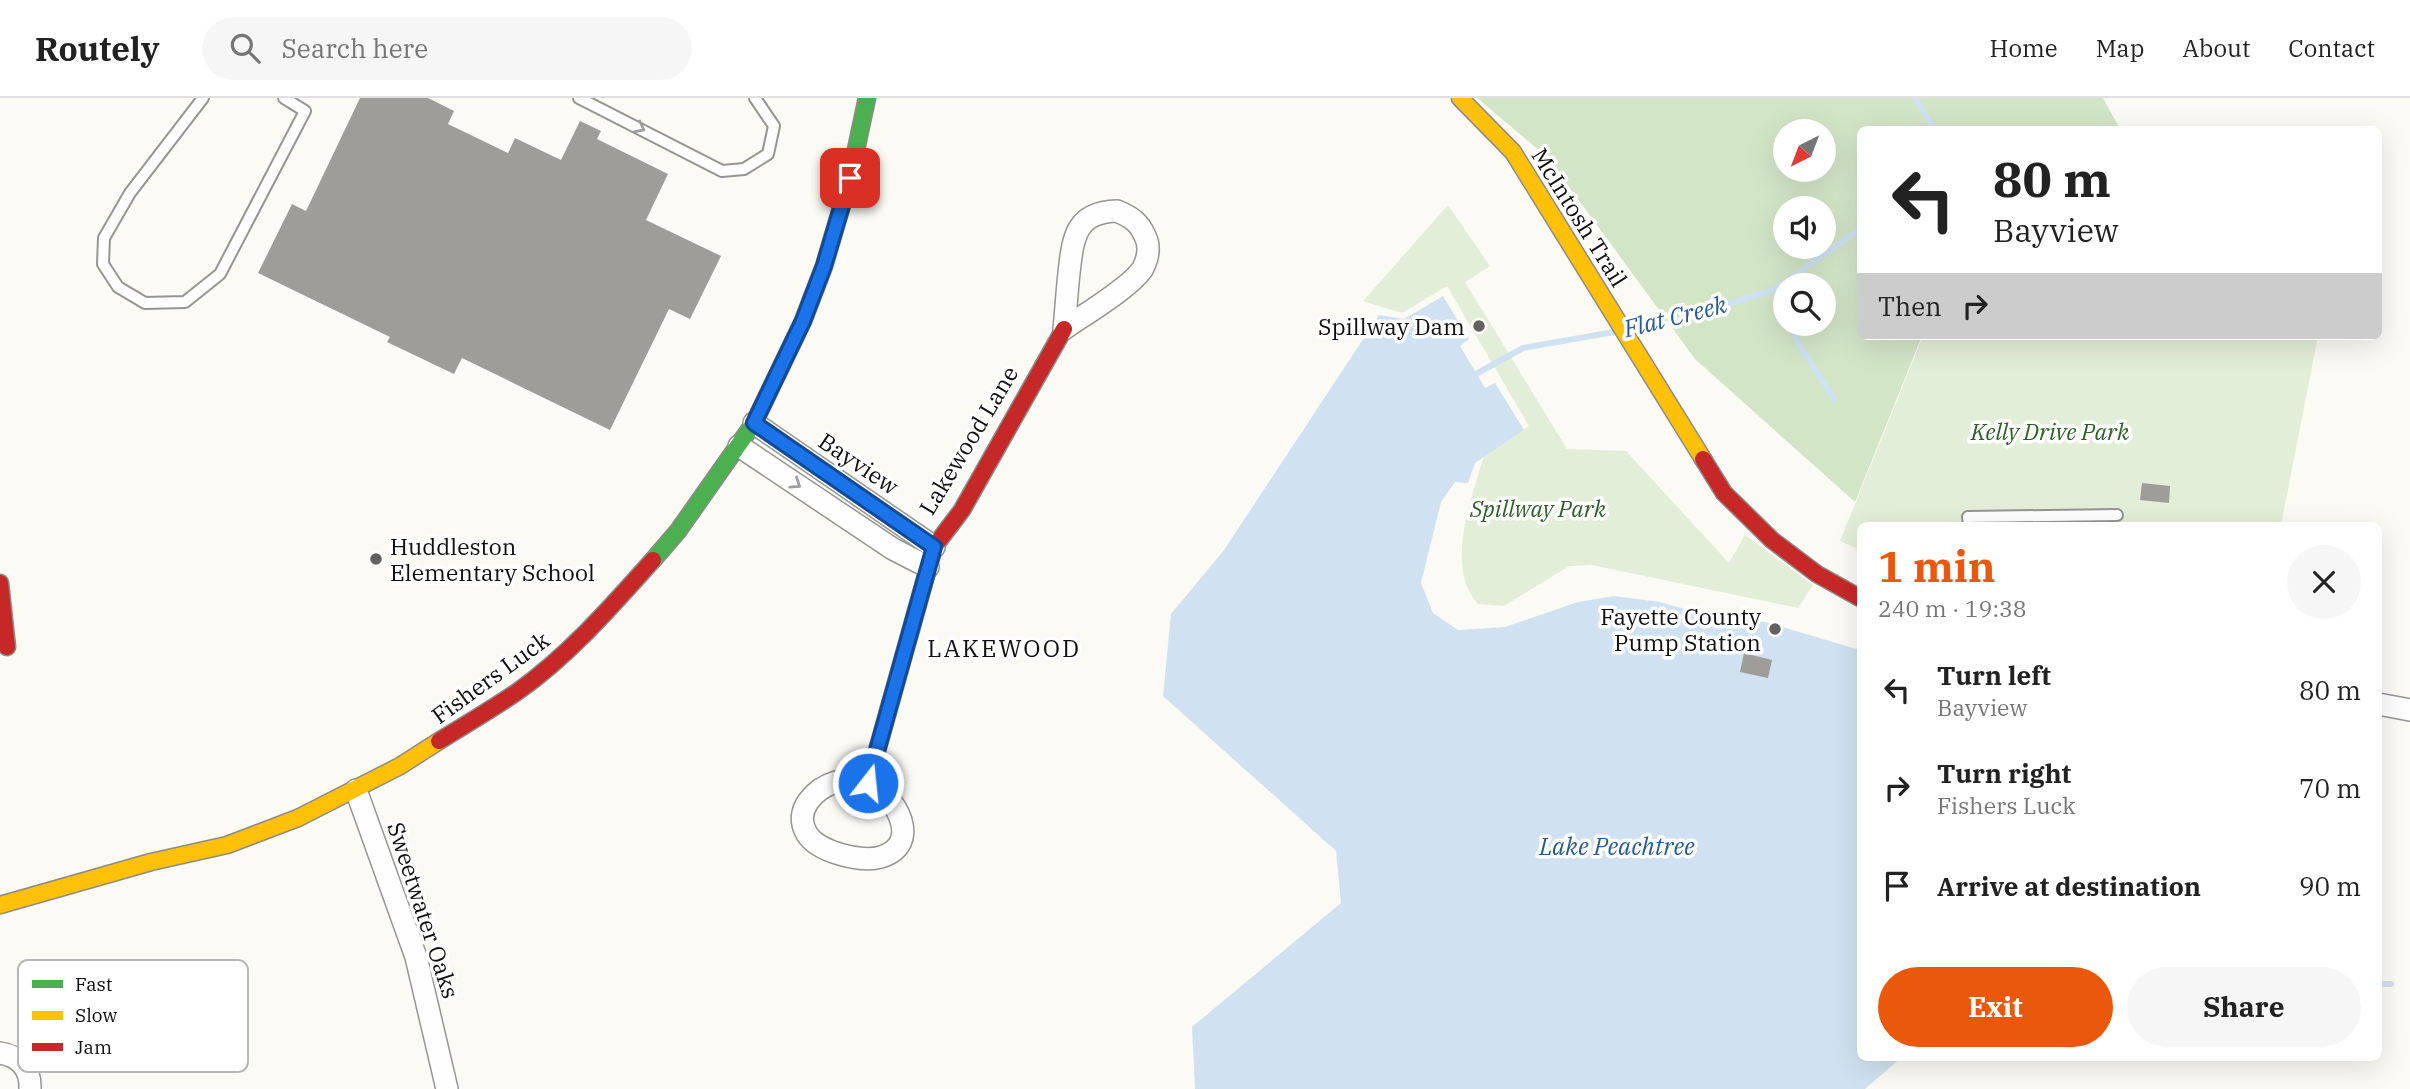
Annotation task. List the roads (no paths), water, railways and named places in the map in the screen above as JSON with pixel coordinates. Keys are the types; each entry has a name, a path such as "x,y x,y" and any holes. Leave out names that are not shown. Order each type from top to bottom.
{"street":[{"name":"Fishers Luck","path":"0,905 151,862 227,845 298,818 356,790 454,733 518,691 558,658 612,606 678,531 754,423 803,321 824,266 850,178 867,98"},
{"name":"McIntosh Trail","path":"1460,98 1513,152 1724,492 1772,540 1817,574 1857,596"},
{"name":"Lakewood Lane","path":"868,783 931,557 962,510 1064,329 1072,243 1079,228 1088,218 1102,212 1117,211 1131,217 1141,227 1147,240 1148,255 1143,269 1132,280 1064,329"},
{"name":"Bayview","path":"754,423 931,557"},
{"path":"739,446 893,549 931,557"},
{"path":"0,583 6,647"},
{"path":"2382,705 2410,710"},
{"path":"836,782 868,783 899,812 903,826 902,837 893,851 870,860 844,856 822,847 807,834 803,821 805,807 812,794 823,786 836,782"},
{"name":"Sweetwater Oaks","path":"356,790 416,957 447,1089"},
{"path":"0,1053 11,1055 18,1061"}],"lane":[{"path":"204,98 130,193 104,238 103,264 118,287 145,303 185,302 220,274 305,111 284,98"},
{"path":"579,98 722,171 744,169 768,154 774,126 755,98"},
{"path":"1969,522 1968,517 2117,515"}],"water":[{"name":"Lake Peachtree","path":"1443,296 1469,339 1460,346 1485,388 1495,383 1524,430 1475,463 1468,483 1455,482 1441,502 1421,583 1433,613 1458,630 1505,627 1578,602 1614,596 1660,602 1708,616 1765,622 1857,649 1857,1061 1897,1061 1865,1089 1195,1089 1192,1027 1341,903 1336,851 1163,696 1171,614 1224,550 1379,315 1404,319"}],"waterway":[{"name":"Flat Creek","path":"1915,98 1932,126"},
{"name":"Flat Creek","path":"1631,328 1680,318 1774,290 1857,231"},
{"name":"Flat Creek","path":"1476,374 1523,348 1614,332"},
{"name":"Flat Creek","path":"1795,336 1834,399"},
{"path":"2382,984 2391,984"}],"place":[{"name":"Spillway Dam","path":"1479,326"},
{"name":"Huddleston Elementary School","path":"376,559"},
{"name":"Fayette County Pump Station","path":"1775,629"}],"district":[{"name":"LAKEWOOD","path":"1004,648"}],"park label":[{"name":"Kelly Drive Park","path":"2050,431"},
{"name":"Spillway Park","path":"1538,508"}]}
